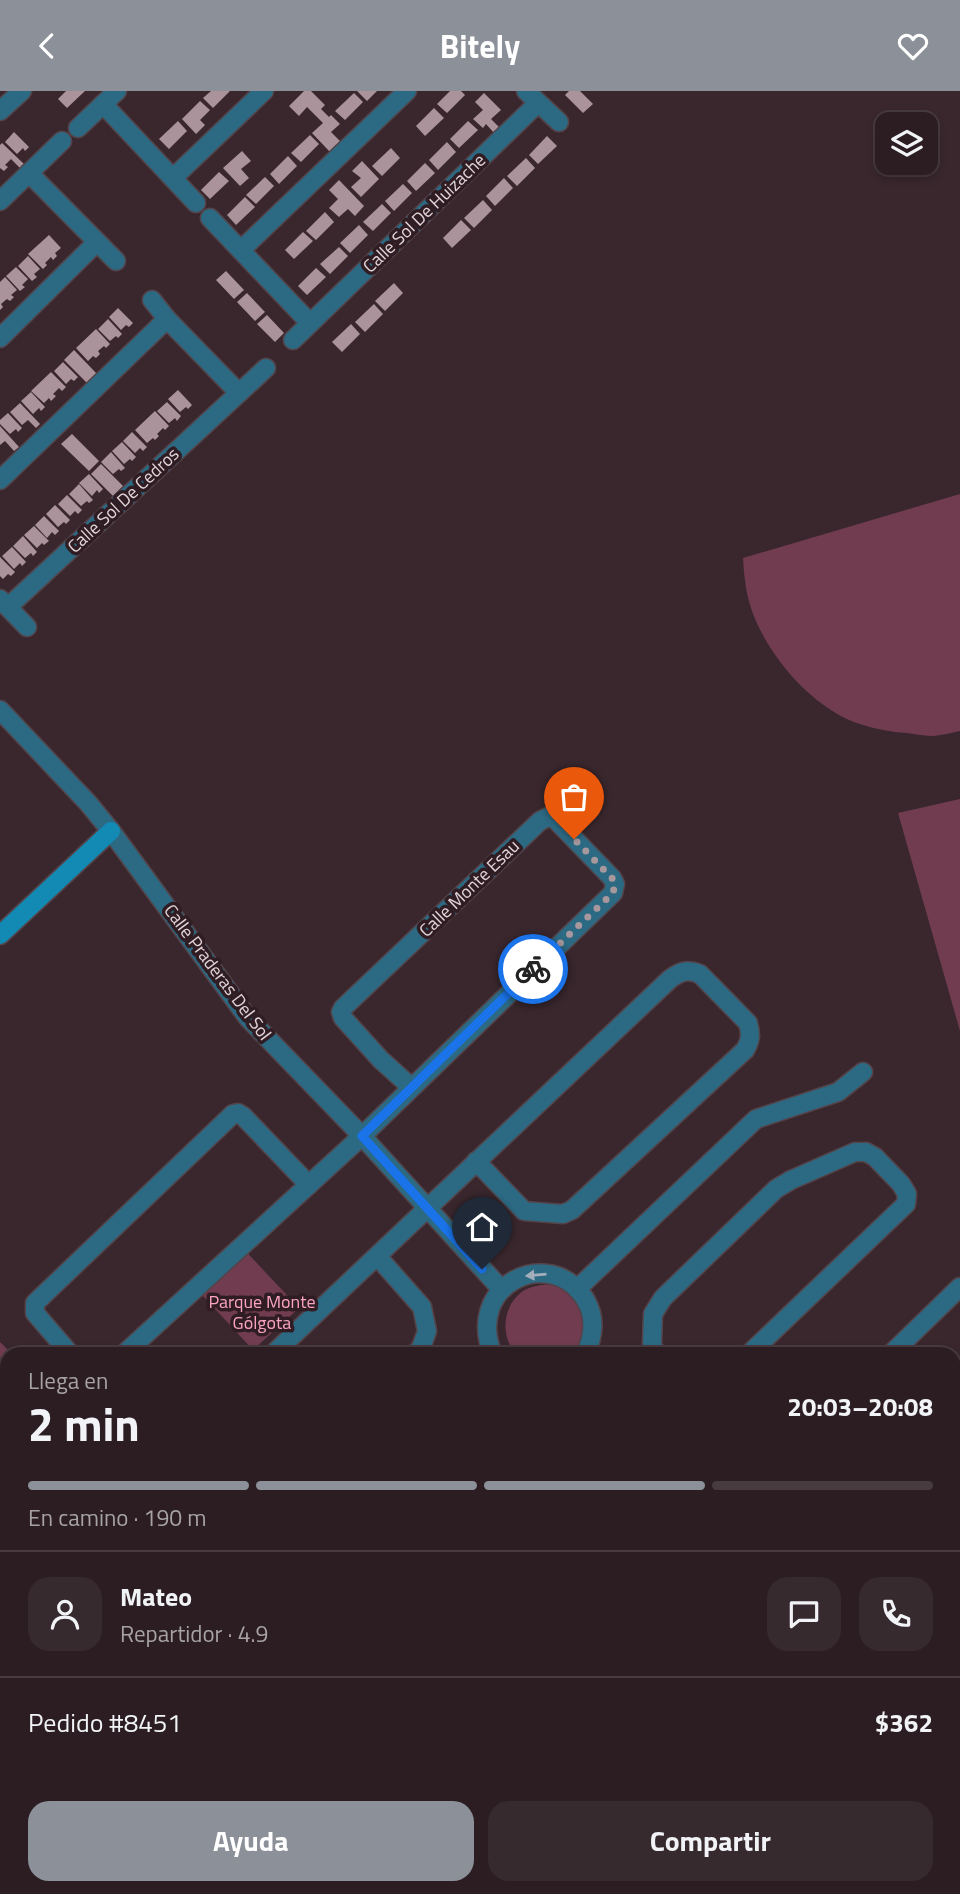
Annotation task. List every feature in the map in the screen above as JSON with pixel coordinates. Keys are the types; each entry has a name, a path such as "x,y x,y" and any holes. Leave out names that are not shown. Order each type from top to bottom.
{"main road":[{"path":"0,935 111,831"}],"street":[{"path":"0,111 22,91"},
{"path":"78,128 117,91"},
{"path":"173,178 264,91"},
{"path":"241,250 407,91"},
{"name":"Calle Sol De Huizache","path":"293,340 532,97 559,122"},
{"path":"103,104 197,203"},
{"path":"0,201 62,141"},
{"path":"29,173 116,261"},
{"path":"210,218 309,322"},
{"path":"0,338 97,242"},
{"path":"152,300 239,393"},
{"path":"0,480 167,319"},
{"name":"Calle Sol De Cedros","path":"27,627 4,603 267,368"},
{"name":"Calle Praderas Del Sol","path":"0,710 111,831 248,1018 362,1136 501,1289"},
{"name":"Calle Monte Esau","path":"131,1347 362,1136 613,893 615,884 612,878 550,816 540,821 342,1008 343,1018 381,1060 411,1087"},
{"path":"281,1347 377,1257 427,1208 670,979 681,971 689,970 700,974 748,1023 751,1033 745,1050 572,1210 563,1214 524,1212 477,1161"},
{"path":"577,1289 757,1119 838,1092 863,1072"},
{"path":"64,1347 35,1313 35,1303 233,1114 243,1115 309,1185"},
{"path":"653,1347 653,1314 663,1298 776,1189 855,1152 866,1152 875,1157 901,1184 907,1194 906,1204 756,1347"},
{"path":"377,1257 422,1307 427,1331 421,1347"},
{"path":"491,1347 486,1321 491,1304 501,1289 515,1279 532,1274 549,1274 566,1280 590,1306 593,1324 589,1347"},
{"path":"898,1347 960,1287"}],"green space":[{"path":"960,494 960,731 934,736 895,732 866,726 843,717 809,694 769,646 750,605 743,558"},
{"path":"960,799 960,1031 898,813"},
{"name":"Parque Monte Gólgota","path":"238,1243 299,1308 256,1347 250,1347 192,1284"},
{"path":"550,1284 563,1287 589,1318 581,1347 511,1347 507,1339 507,1313 516,1297 526,1289"}],"building":[{"path":"66,91 85,91 67,108 58,99"},
{"path":"211,91 230,91 213,108 203,98"},
{"path":"304,91 311,91 325,105 321,109 340,124 331,132 341,142 330,152 312,133 323,123 307,107 299,116 289,106"},
{"path":"357,91 377,91 367,101"},
{"path":"450,91 461,91 465,95 447,113 437,104"},
{"path":"569,91 580,91 593,104 583,113 565,95"},
{"path":"354,93 363,102 345,120 335,111"},
{"path":"484,93 501,110 491,119 501,129 495,134 486,124 483,128 473,119 483,110 475,102"},
{"path":"200,101 210,110 200,120 205,125 196,134 182,119"},
{"path":"434,108 444,118 425,136 416,126"},
{"path":"178,121 187,131 169,149 159,139"},
{"path":"468,121 478,130 459,148 450,139"},
{"path":"14,132 29,147 25,151 23,148 17,154 5,142"},
{"path":"310,135 319,144 301,162 291,153"},
{"path":"547,136 557,146 538,164 529,155"},
{"path":"447,142 456,152 438,170 429,160"},
{"path":"2,143 25,165 21,169 11,159 5,165 8,167 4,171 0,168"},
{"path":"391,148 400,158 382,176 372,166"},
{"path":"242,151 251,161 241,169 249,178 240,186 223,168"},
{"path":"288,156 297,166 279,184 270,174"},
{"path":"526,158 535,168 517,186 507,176"},
{"path":"362,161 379,179 361,197 351,187 361,178 352,171"},
{"path":"425,163 435,173 416,191 407,181"},
{"path":"219,172 229,181 210,199 201,190"},
{"path":"265,177 274,186 256,204 246,195"},
{"path":"504,178 513,188 495,206 486,196"},
{"path":"339,180 364,206 355,216 348,209 339,217 329,208 338,199 329,190"},
{"path":"403,184 412,193 394,211 385,201"},
{"path":"245,197 255,207 236,225 227,215"},
{"path":"483,200 492,210 474,228 464,218"},
{"path":"382,204 391,213 373,231 363,222"},
{"path":"325,212 334,222 316,240 306,231"},
{"path":"461,220 471,230 452,248 443,238"},
{"path":"359,225 368,235 350,253 340,243"},
{"path":"303,232 313,241 294,259 285,250"},
{"path":"49,235 61,248 55,253 57,256 53,260 51,257 45,263 47,265 43,269 28,254"},
{"path":"339,247 348,256 330,274 320,264"},
{"path":"28,256 40,269 34,274 37,277 32,281 18,266"},
{"path":"16,267 28,279 20,291 6,276"},
{"path":"316,268 326,277 307,295 298,286"},
{"path":"226,271 244,290 234,299 216,280"},
{"path":"5,277 17,290 11,295 14,297 10,301 7,299 1,304 3,307 0,310 0,282"},
{"path":"394,283 403,293 385,311 375,301"},
{"path":"247,293 265,312 255,321 237,302"},
{"path":"374,304 383,314 365,332 355,322"},
{"path":"118,308 133,323 121,330 109,317"},
{"path":"267,315 284,333 275,342 257,324"},
{"path":"108,319 122,334 110,341 98,329"},
{"path":"351,324 360,334 342,352 332,342"},
{"path":"96,329 110,344 98,351 100,354 96,358 93,356 88,361 76,348"},
{"path":"74,350 97,374 87,383 64,360"},
{"path":"63,362 78,377 66,384 54,371"},
{"path":"51,372 66,387 62,391 59,388 51,401 49,398 44,403 31,391"},
{"path":"178,390 192,405 180,412 168,399"},
{"path":"31,392 45,407 41,411 39,408 33,414 21,401"},
{"path":"167,402 181,416 177,421 175,418 169,423 157,411"},
{"path":"20,403 40,424 36,428 28,420 22,425 10,412"},
{"path":"155,411 169,426 157,434 159,436 155,440 153,438 147,443 135,430"},
{"path":"8,413 22,428 18,432 16,429 10,434 0,424 0,420"},
{"path":"0,426 19,447 14,451 5,441 0,445"},
{"path":"132,432 147,447 143,451 140,448 135,453 123,441"},
{"path":"72,434 99,461 89,471 61,444"},
{"path":"122,442 136,457 124,464 112,451"},
{"path":"111,452 125,468 113,474 101,462"},
{"path":"101,464 123,486 113,496 91,474"},
{"path":"89,474 103,489 99,493 97,490 92,496 79,483"},
{"path":"79,484 93,500 81,506 69,494"},
{"path":"67,495 82,510 78,514 75,511 70,516 58,504"},
{"path":"55,505 70,520 58,527 46,514"},
{"path":"44,516 59,531 55,535 52,532 47,538 35,525"},
{"path":"34,526 49,541 37,548 24,535"},
{"path":"23,536 37,552 33,556 31,553 25,558 13,546"},
{"path":"12,547 26,562 22,566 20,563 14,569 2,556"},
{"path":"0,557 15,572 3,579 0,576"}],"way so far":[{"path":"533,969 613,893 615,888 612,878 574,839"}],"route":[{"path":"482,1269 362,1136 533,969"}]}
